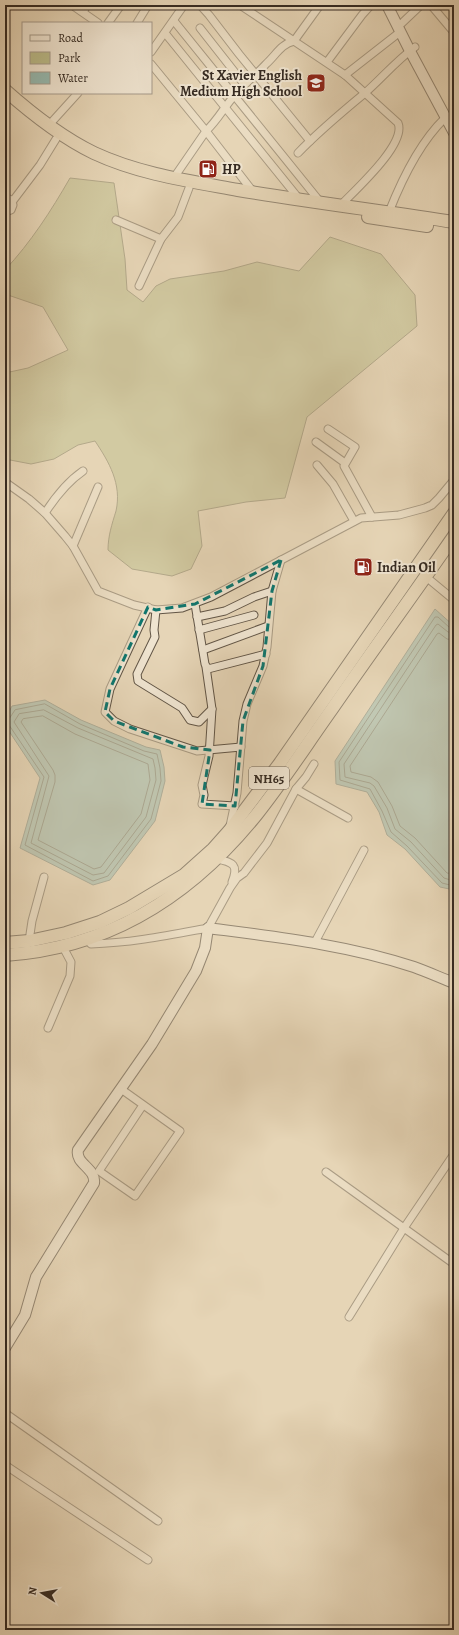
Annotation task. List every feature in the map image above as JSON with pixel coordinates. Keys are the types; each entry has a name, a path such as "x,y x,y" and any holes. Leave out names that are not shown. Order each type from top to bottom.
{"highway":[{"path":"5,90 23,106 49,125 94,152 141,174 254,193 454,222"},
{"path":"5,101 33,124 92,159 189,188 454,230"},
{"name":"NH65","path":"5,943 29,941 66,933 100,922 129,908 184,875 213,849 229,831 280,763 454,513"},
{"name":"NH65","path":"5,955 63,947 87,940 134,919 159,905 194,881 217,859 258,813 452,540"}],"street":[{"path":"72,5 97,22"},
{"path":"83,12 87,5"},
{"path":"109,22 121,5"},
{"path":"137,22 148,5"},
{"path":"152,51 184,5"},
{"path":"200,5 310,141"},
{"path":"241,5 348,77 395,119 400,127 400,131 384,161 340,206"},
{"path":"173,179 206,131 216,122 225,106 244,84 286,43 294,41 320,5"},
{"path":"327,62 371,5"},
{"path":"387,5 401,27 451,123 434,130 414,159 389,212"},
{"path":"394,5 401,27"},
{"path":"348,77 401,27 421,5"},
{"path":"431,5 452,30"},
{"path":"174,21 322,203"},
{"path":"200,28 244,84"},
{"path":"165,33 300,200"},
{"path":"298,153 412,49"},
{"path":"152,65 254,193"},
{"path":"49,125 77,94"},
{"path":"5,212 11,210 12,202 40,166 56,139"},
{"path":"139,286 161,239 178,217 189,188"},
{"path":"5,197 9,198 12,202"},
{"path":"116,220 161,239"},
{"path":"328,428 355,447 345,463 346,471 372,517"},
{"path":"316,442 345,463"},
{"path":"317,465 333,484 354,521"},
{"path":"45,514 61,490 83,471"},
{"path":"5,482 29,499 45,514 73,546 98,591 134,605 156,610 182,608 195,604 361,518 400,514 432,505 454,480"},
{"path":"73,546 98,487"},
{"path":"229,831 235,806 243,721 248,704 260,676 266,654 272,591 281,560"},
{"path":"425,576 454,600"},
{"path":"197,617 225,610 272,591"},
{"path":"195,604 212,709 209,756 202,785 204,795 202,804 235,806"},
{"path":"148,607 110,689 105,712 114,721 130,729 196,751 241,747"},
{"path":"156,610 154,630 155,637 137,674 138,681 182,708 190,720 199,722 212,709"},
{"path":"199,630 254,615"},
{"path":"203,650 268,626"},
{"path":"206,667 212,669 224,664 266,654"},
{"path":"5,1348 25,1315 36,1277 94,1183 95,1179 93,1174 79,1159 78,1150 152,1044 196,971 205,948 208,928 230,888 237,878 244,873 266,842 296,789 314,764"},
{"path":"296,789 348,818"},
{"path":"314,944 364,850"},
{"path":"217,859 228,861 233,864 235,869 234,877 230,888"},
{"path":"29,941 32,921 44,877"},
{"path":"87,940 91,944 106,944 154,938 208,928 344,949 414,967 454,983"},
{"path":"48,1028 72,968 71,962 63,947"},
{"path":"121,1089 180,1131 135,1196 99,1171 143,1105"},
{"path":"349,1317 404,1228 454,1154"},
{"path":"326,1172 454,1264"},
{"path":"5,1413 158,1520"},
{"path":"5,1465 148,1560"}],"highlighted area":[{"path":"281,560 272,591 263,666 243,721 235,806 202,804 210,750 183,747 114,721 105,712 110,689 148,607 156,610 195,604"}],"green space":[{"path":"70,178 114,183 125,259 127,290 143,302 156,286 170,279 224,271 257,262 299,271 330,237 381,254 415,295 417,326 307,417 285,498 246,502 198,511 202,546 191,569 172,576 132,569 108,550 109,535 116,511 116,483 105,457 95,441 78,445 54,459 31,464 5,459 5,373 28,368 68,350 43,307 5,294 5,270 40,226"}],"water":[{"path":"435,609 454,626 454,890 440,887 405,849 387,835 379,812 367,792 336,784 335,761"},
{"path":"45,700 81,720 146,747 160,750 164,767 165,781 155,821 110,880 93,885 20,848 40,778 5,725 5,720 12,706"}],"place":[{"name":"St Xavier English Medium High School","path":"316,83"},
{"name":"HP","path":"208,169"},
{"name":"Indian Oil","path":"363,567"}]}
